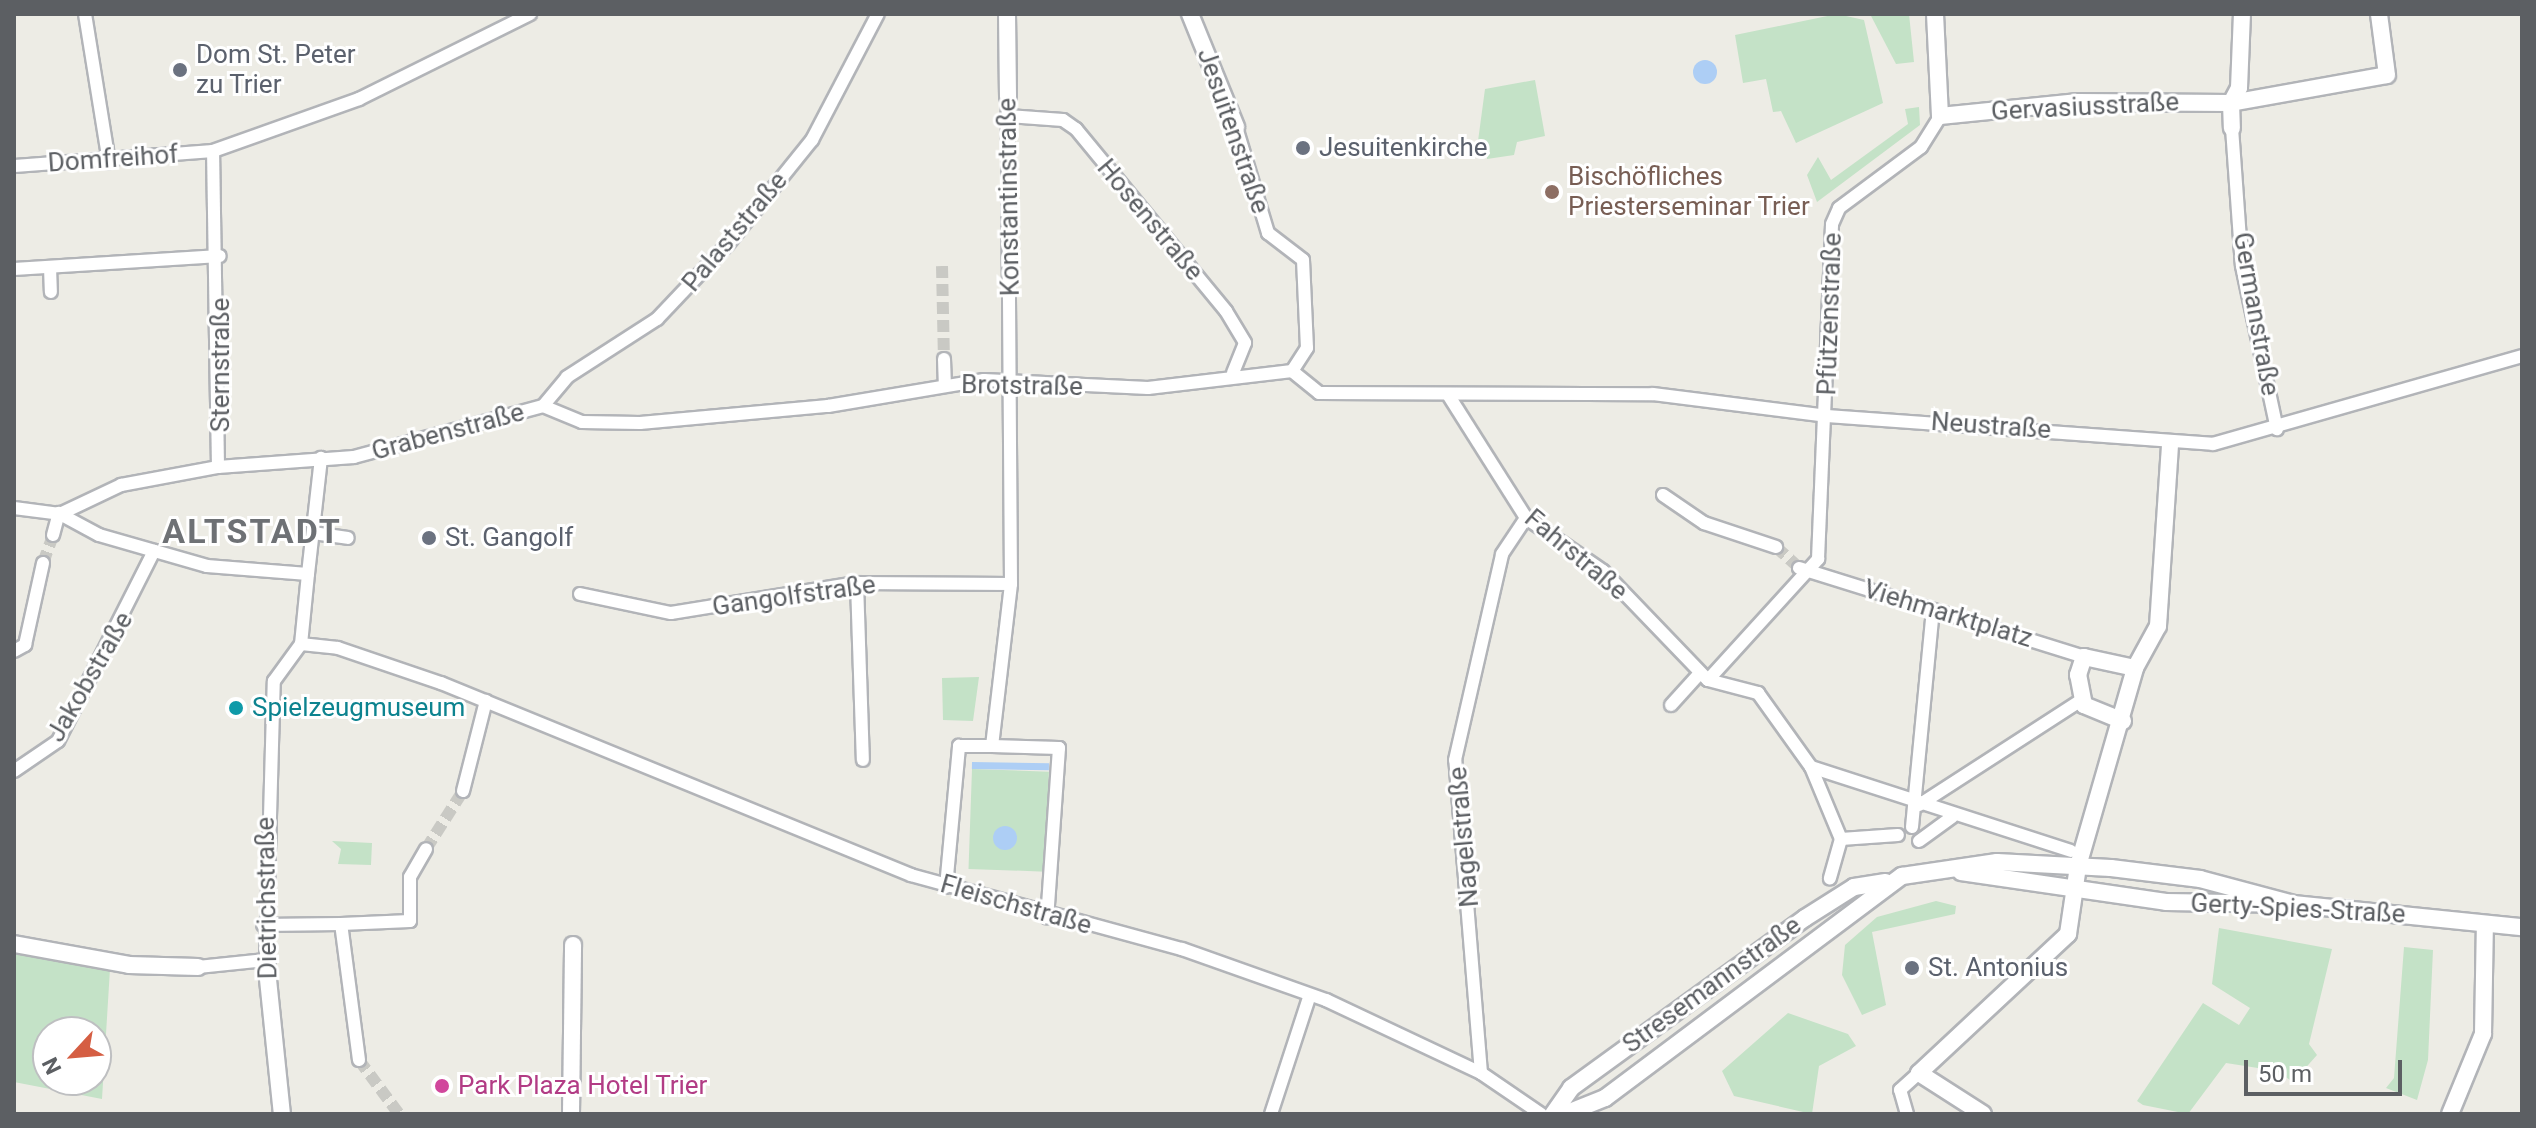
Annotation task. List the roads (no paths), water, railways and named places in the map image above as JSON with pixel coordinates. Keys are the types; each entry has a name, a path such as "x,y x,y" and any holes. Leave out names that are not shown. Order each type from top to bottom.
{"street":[{"path":"85,14 109,162"},
{"name":"Domfreihof","path":"14,166 109,162 213,151 359,99 530,14"},
{"name":"Palaststraße","path":"543,406 567,377 657,319 728,244 812,140 878,14"},
{"name":"Konstantinstraße","path":"992,746 1002,629 1011,584 1007,14"},
{"name":"Jesuitenstraße","path":"1190,14 1236,127 1268,233 1303,260 1307,348 1292,371"},
{"path":"1935,14 1940,116"},
{"name":"Germanstraße","path":"2242,14 2239,88 2231,103 2241,260 2277,429"},
{"name":"Gervasiusstraße","path":"1940,116 2084,103 2231,103 2387,75 2379,14"},
{"name":"Hosenstraße","path":"1008,116 1063,120 1076,129 1226,311 1245,343 1233,373"},
{"name":"Pfützenstraße","path":"1806,570 1826,416 1830,239 1839,208 1921,147 1940,116"},
{"name":"Domfreihof","path":"213,151 220,284"},
{"path":"14,269 220,256"},
{"path":"50,267 51,292"},
{"name":"Sternstraße","path":"218,467 222,446 220,284"},
{"name":"Neustraße","path":"1449,396 1653,394 1826,416 2213,444 2277,429 2479,362 2522,356"},
{"path":"944,359 945,385"},
{"path":"1292,371 1319,393 1449,396"},
{"name":"Brotstraße","path":"543,406 582,422 640,423 828,406 945,385 1010,381 1148,388 1233,373 1292,371"},
{"name":"Fahrstraße","path":"1449,396 1526,518 1603,571 1704,677"},
{"name":"Grabenstraße","path":"60,514 121,485 218,467 354,457 543,406"},
{"path":"1907,1114 1900,1090 2068,934 2074,891 2074,859 2123,721 2135,668 2158,626 2170,443"},
{"path":"301,644 321,458"},
{"path":"1663,495 1704,523 1776,547"},
{"path":"14,508 60,514 99,535 207,566 308,574"},
{"path":"53,535 60,514"},
{"name":"Nagelstraße","path":"1481,1073 1455,760 1502,554 1526,518"},
{"path":"313,533 348,538"},
{"name":"Jakobstraße","path":"14,771 58,741 150,568 154,551"},
{"path":"14,651 25,645 43,563"},
{"path":"1671,705 1704,677 1806,570"},
{"name":"Viehmarktplatz","path":"1806,570 2084,657 2135,668"},
{"path":"857,583 863,760"},
{"name":"Gangolfstraße","path":"580,594 671,613 857,583 1011,584"},
{"path":"1912,827 1919,805 1933,610"},
{"name":"Fleischstraße","path":"301,644 338,648 486,701 946,887 1047,918 1182,949 1310,995 1481,1073 1541,1114"},
{"name":"Dietrichstraße","path":"282,1114 263,925 274,681 301,644"},
{"path":"2084,657 2081,700 2093,713 2123,721"},
{"path":"1704,677 1758,693 1811,767 1841,839 1830,878"},
{"path":"1919,805 2081,700"},
{"path":"463,791 486,701"},
{"path":"946,887 959,746 1059,748 1047,918"},
{"path":"1811,767 2074,859"},
{"path":"1919,841 1952,817"},
{"path":"1841,839 1898,835"},
{"path":"263,925 410,921 410,877 426,849"},
{"name":"Stresemannstraße","path":"1553,1114 1571,1088 1805,918 1854,887 1960,872 1997,862 2074,859 2200,879 2294,904"},
{"name":"Stresemannstraße","path":"1960,872 2074,891"},
{"name":"Stresemannstraße","path":"1565,1114 1605,1098 1887,882"},
{"name":"Gerty-Spies-Straße","path":"2074,891 2294,904 2522,927"},
{"path":"341,924 359,1060"},
{"path":"2450,1114 2483,1034 2485,924"},
{"path":"14,944 129,965 198,967 266,960"},
{"path":"571,1114 573,945"},
{"path":"1271,1114 1310,995"},
{"path":"1919,1073 1983,1114"}],"water":[{"path":"1705,60 1714,63 1717,72 1714,81 1705,84 1696,81 1693,72 1696,63"},
{"path":"972,762 1049,763 1049,770 972,769"},
{"path":"1005,826 1014,829 1017,838 1014,847 1005,850 996,847 993,838 996,829"}],"tunnel":[{"path":"942,266 944,359"},
{"path":"43,563 53,535"},
{"path":"1776,547 1799,568"},
{"path":"426,849 463,791"},
{"path":"359,1060 399,1114"}],"place":[{"name":"Dom St. Peter zu Trier","path":"180,70"},
{"name":"Jesuitenkirche","path":"1303,148"},
{"name":"Bischöfliches Priesterseminar Trier","path":"1552,192"},
{"name":"St. Gangolf","path":"429,538"},
{"name":"Spielzeugmuseum","path":"236,708"},
{"name":"St. Antonius","path":"1912,968"},
{"name":"Park Plaza Hotel Trier","path":"442,1086"}],"district":[{"name":"ALTSTADT","path":"252,532"}]}
